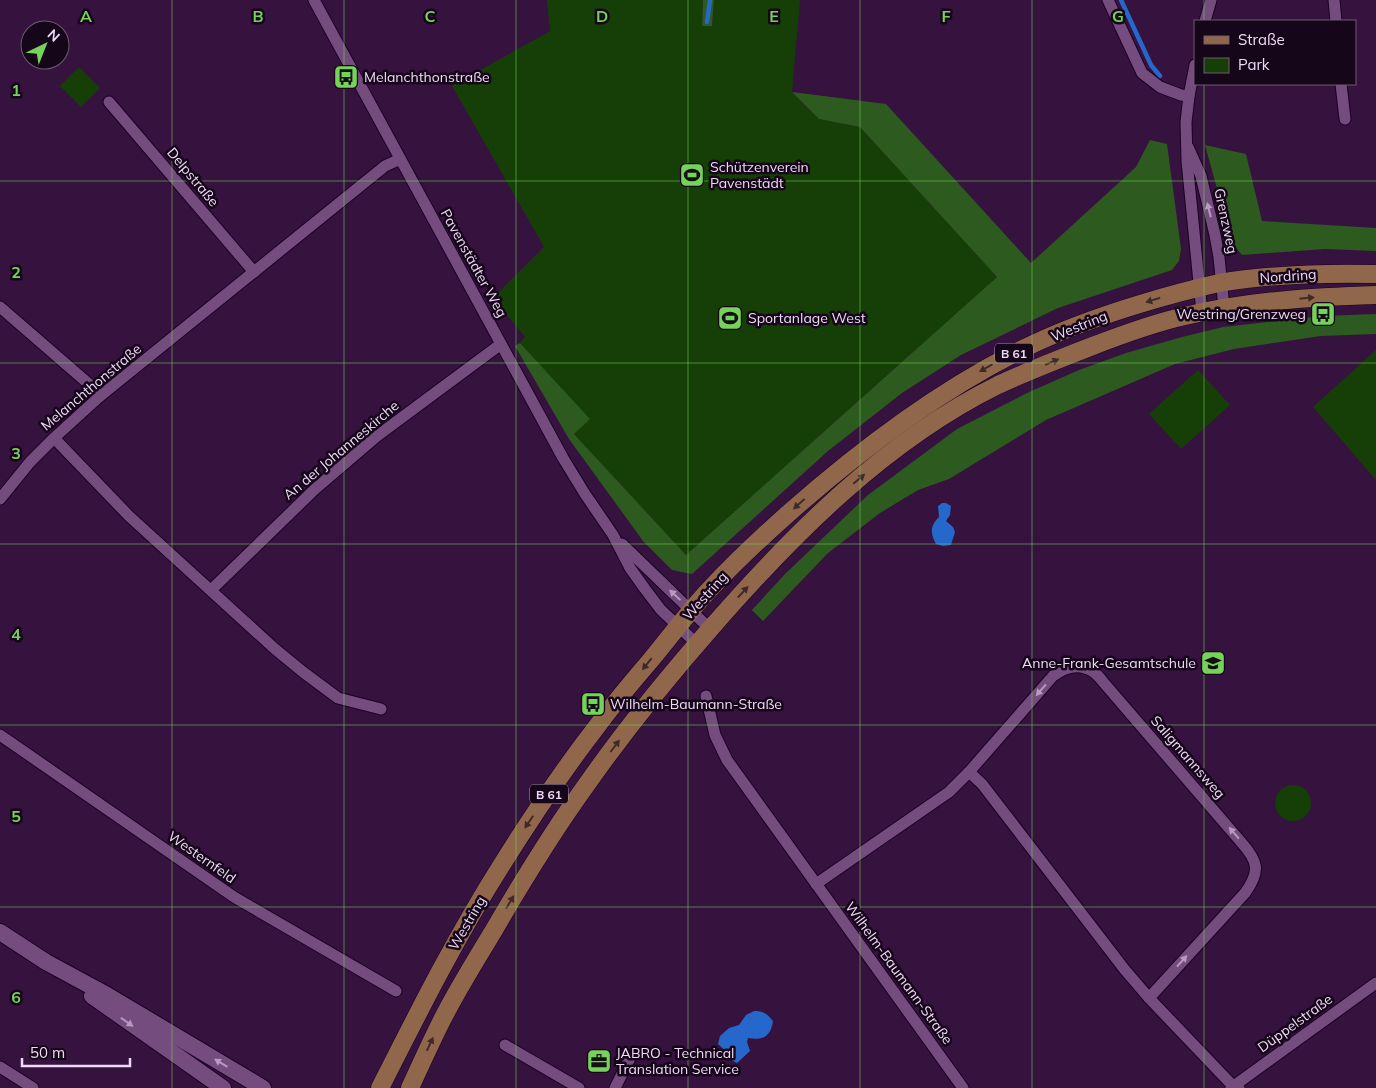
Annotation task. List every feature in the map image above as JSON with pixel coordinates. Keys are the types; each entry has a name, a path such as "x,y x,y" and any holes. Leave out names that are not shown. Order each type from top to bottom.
{"main road":[{"name":"Nordring","path":"1200,288 1264,277 1317,273 1376,274"},
{"name":"Westring","path":"380,1088 438,973 500,868 561,776 598,725 691,611 753,545 813,492 896,426 935,399 1001,360 1108,314 1200,288"},
{"name":"Nordring","path":"1224,308 1322,297 1376,295"},
{"name":"Westring","path":"410,1088 441,1021 463,981 522,882 586,785 676,668 710,628 770,563 826,507 912,436 998,386 1120,336 1183,316 1224,308"},
{"path":"0,932 46,962 101,1004 223,1088"},
{"path":"46,962 107,995 263,1088"}],"street":[{"name":"Pavenstädter Weg","path":"314,0 563,458 585,494 614,535 630,568 645,589 661,610 697,644"},
{"path":"1108,0 1142,73 1160,87 1189,96"},
{"path":"1205,20 1211,0"},
{"path":"1334,0 1336,20"},
{"name":"Grenzweg","path":"1194,70 1186,122 1187,160 1202,313"},
{"path":"1342,85 1345,119"},
{"name":"Delpstraße","path":"109,102 254,272"},
{"name":"Grenzweg","path":"1187,144 1201,176 1215,234 1224,308"},
{"name":"Melanchthonstraße","path":"0,499 30,462 99,397 385,166 400,158"},
{"path":"0,307 90,385 99,397"},
{"name":"An der Johanneskirche","path":"211,590 315,489 377,436 501,344"},
{"path":"54,438 129,516 275,649 338,698 381,710"},
{"name":"Pavenstädter Weg","path":"614,535 710,628"},
{"name":"Saligmannsweg","path":"816,884 949,792 969,772 1053,676 1061,670 1080,666 1093,672 1104,683 1251,853 1255,863 1256,871 1245,893 1149,998"},
{"name":"Wilhelm-Baumann-Straße","path":"706,696 715,735 727,760 963,1088"},
{"name":"Westernfeld","path":"0,735 234,898 396,991"},
{"path":"969,772 982,784 1125,970 1149,998 1235,1087"},
{"name":"Düppelstraße","path":"1235,1087 1376,983"},
{"path":"506,1045 580,1088"},
{"path":"615,1088 632,1056"},
{"path":"0,1067 33,1088"}],"green space":[{"name":"Sportanlage West","path":"547,0 703,0 702,26 712,26 714,0 800,0 792,92 819,119 860,127 997,277 686,555 574,434 589,419 520,343 525,337 493,298 544,247 452,86 550,31"},
{"path":"703,0 714,0 712,26 702,26"},
{"path":"79,67 100,88 81,107 60,86"},
{"path":"792,92 886,104 1031,263 1136,167 1150,140 1167,144 1181,249 1179,261 1172,270 1058,308 961,355 902,393 828,451 692,574 672,570 643,541 569,439 515,346 520,343 590,419 574,434 686,555 997,277 860,127 819,119"},
{"path":"1205,145 1246,154 1262,221 1376,228 1376,251 1325,249 1242,255 1232,243"},
{"path":"1376,314 1376,334 1321,336 1234,349 1175,364 1046,420 949,479 918,490 880,513 828,553 763,621 752,610 785,574 868,495 957,429 1027,393 1079,370 1126,353 1223,327 1322,316"},
{"path":"1376,350 1376,480 1313,407"},
{"path":"1198,370 1230,405 1181,449 1149,414"},
{"path":"1293,785 1305,791 1311,803 1305,815 1293,821 1281,815 1275,803 1281,791"}],"water":[{"path":"942,503 951,506 950,515 946,521 953,527 955,532 951,545 943,546 936,544 932,533 934,523 939,517 938,506"},
{"path":"754,1011 763,1012 767,1015 773,1021 772,1026 768,1034 762,1038 748,1038 747,1042 750,1051 737,1063 729,1059 731,1056 718,1044 720,1036 729,1028 739,1025 746,1015"}],"waterway":[{"path":"707,22 710,0"},
{"path":"1121,0 1151,65 1160,76"}],"place":[{"name":"Melanchthonstraße","path":"346,77"},
{"name":"Schützenverein Pavenstädt","path":"692,175"},
{"name":"Westring/Grenzweg","path":"1323,314"},
{"name":"Sportanlage West","path":"730,318"},
{"name":"Anne-Frank-Gesamtschule","path":"1213,663"},
{"name":"Wilhelm-Baumann-Straße","path":"593,704"},
{"name":"JABRO - Technical Translation Service","path":"599,1061"}]}
